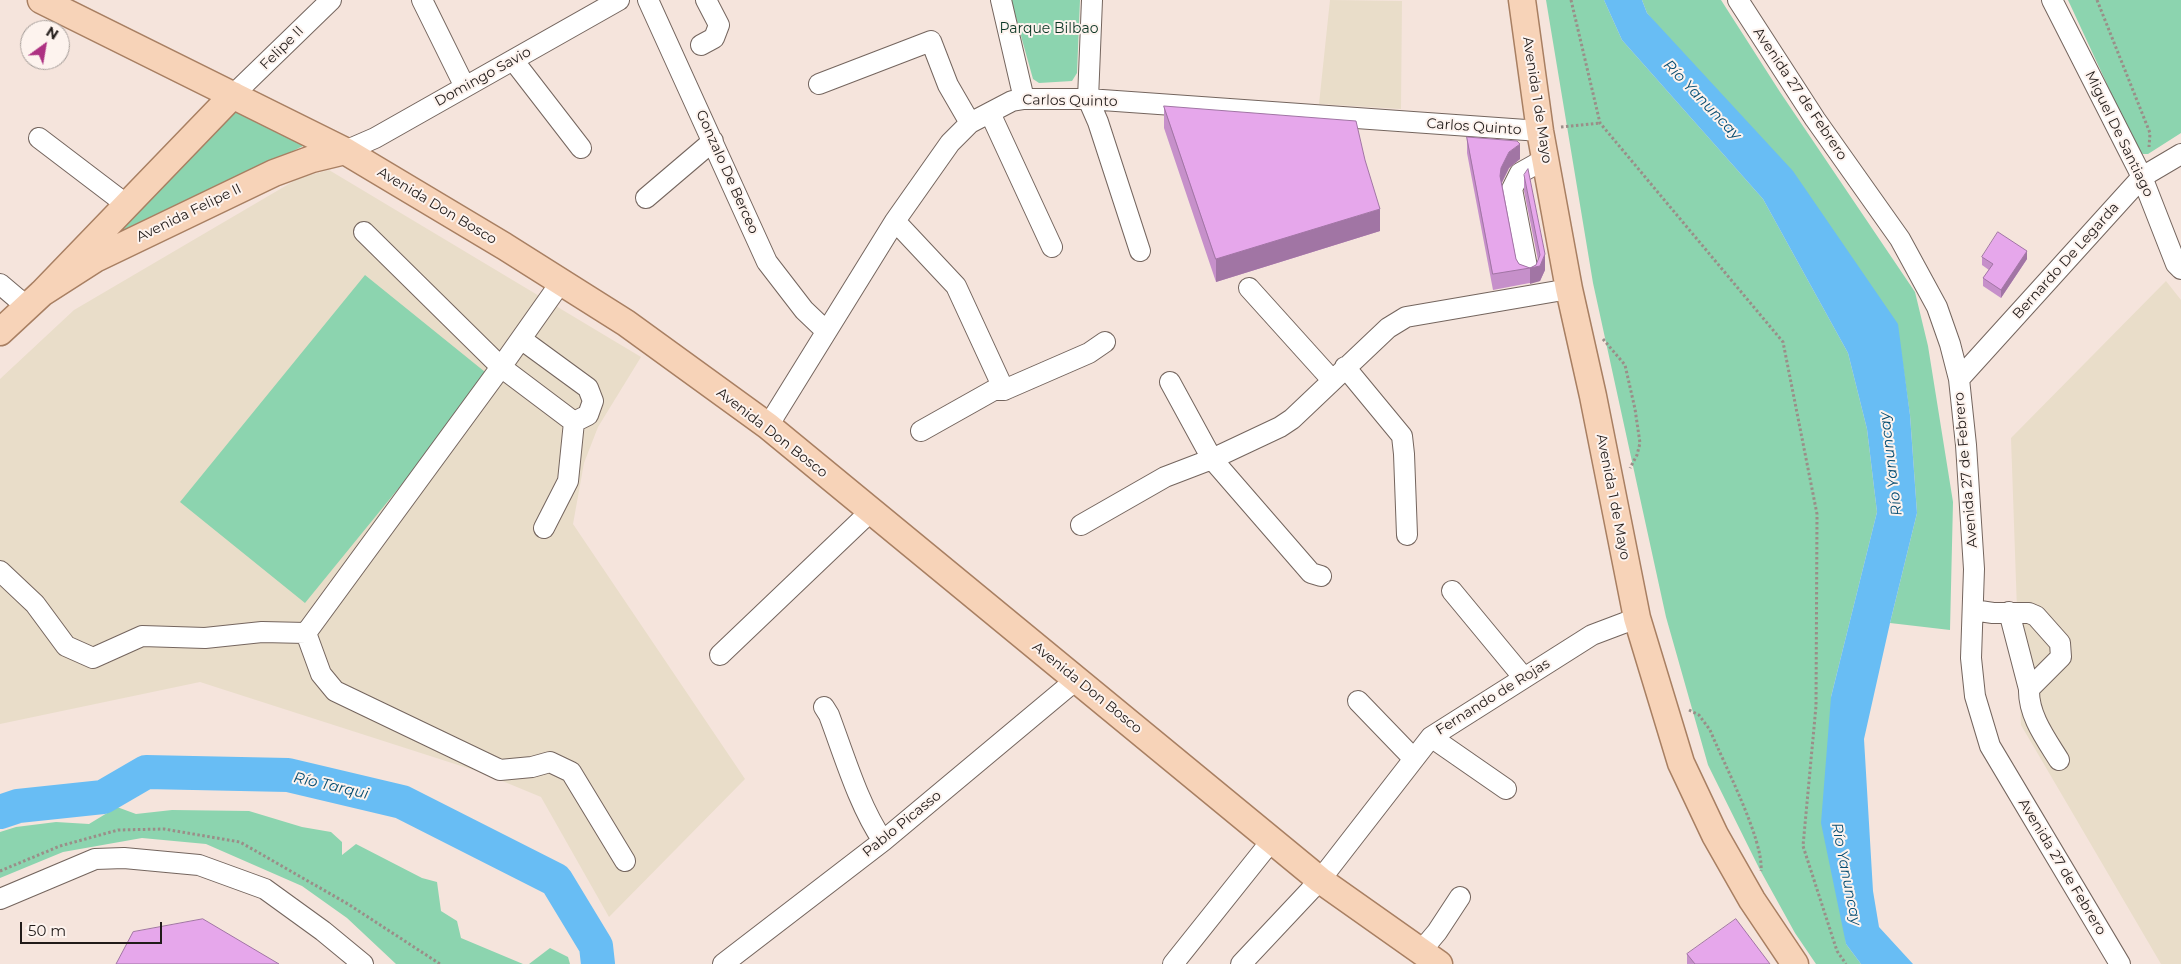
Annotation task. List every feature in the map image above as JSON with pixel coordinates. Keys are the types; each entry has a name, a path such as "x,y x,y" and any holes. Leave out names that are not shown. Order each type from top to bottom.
{"main road":[{"name":"Avenida Don Bosco","path":"41,0 345,151 626,323 768,426 1078,679 1320,880 1427,959"},
{"name":"Avenida 1 de Mayo","path":"1522,0 1545,159 1569,289 1593,396 1636,618 1681,763 1715,835 1752,900 1795,964"},
{"name":"Avenida Felipe II","path":"0,332 34,300 233,95"},
{"name":"Avenida Felipe II","path":"34,300 95,259 274,173 312,159 345,151"}],"street":[{"name":"Felipe II","path":"233,95 331,0"},
{"path":"422,0 465,87"},
{"name":"Domingo Savio","path":"345,151 375,138 619,0"},
{"name":"Gonzalo De Berceo","path":"648,0 767,262 804,310 826,331"},
{"path":"701,45 714,38 719,25 706,0"},
{"path":"1002,0 1024,99"},
{"path":"1092,0 1088,100 1098,122 1140,251"},
{"name":"Avenida 27 de Febrero","path":"1738,0 1815,119 1900,238 1937,307 1950,344 1959,379 1971,506 1974,569 1972,658 1975,696 1990,746 2120,964"},
{"name":"Miguel De Santiago","path":"2052,0 2142,177 2176,264 2181,269"},
{"path":"819,84 931,41 948,85 970,123"},
{"path":"513,60 582,148"},
{"name":"Carlos Quinto","path":"768,426 895,221 950,143 970,123 1012,101 1024,99 1088,100 1540,131"},
{"path":"990,112 1052,247"},
{"path":"39,138 127,205"},
{"path":"646,198 713,141"},
{"name":"Bernardo De Legarda","path":"1959,379 2142,177 2181,154"},
{"path":"1528,272 1512,189 1520,174 1545,159"},
{"path":"895,221 956,286 1004,390"},
{"path":"364,232 501,367 574,422"},
{"path":"306,634 561,282"},
{"path":"0,284 34,300"},
{"path":"1249,288 1402,436 1407,535"},
{"path":"1081,525 1165,477 1212,459 1280,427 1292,419 1388,328 1406,317 1569,289"},
{"path":"521,339 588,388 593,401 588,415 574,422"},
{"path":"921,431 994,390 1004,390 1089,353 1104,342"},
{"path":"1170,382 1212,459 1311,573 1321,576"},
{"path":"544,528 568,482 574,422"},
{"path":"720,654 871,511"},
{"path":"0,571 35,604 66,646 93,658 142,636 205,638 262,632 306,634"},
{"path":"1452,591 1524,678"},
{"path":"1973,610 1993,613 2029,613 2036,616 2060,643 2061,657 2029,689"},
{"path":"2009,612 2029,689 2029,700 2040,729 2058,760"},
{"name":"Fernando de Rojas","path":"1241,964 1320,880 1397,783 1431,736 1592,635 1636,618"},
{"path":"306,634 321,674 335,691 500,770 532,767 550,762 571,772 625,861"},
{"name":"Pablo Picasso","path":"723,964 883,841 1078,679"},
{"path":"1358,701 1414,758"},
{"path":"824,707 829,715 854,782 875,830 883,841"},
{"path":"1431,736 1506,789"},
{"path":"1173,964 1272,840"},
{"path":"0,899 94,859 124,858 198,865 265,889 324,931 363,964"},
{"path":"1427,959 1437,932 1460,897"}],"path":[{"path":"1571,0 1600,123 1784,342 1817,514 1816,706 1802,846 1838,951 1846,964"},
{"path":"2097,0 2150,133 2148,154 2142,177"},
{"path":"1540,131 1600,123"},
{"path":"1600,332 1625,365 1635,409 1640,443 1637,455 1629,469"},
{"path":"1685,709 1699,715 1710,730 1754,833 1762,866 1761,873"}],"shaded area":[{"path":"1330,0 1402,1 1401,109 1319,104"},
{"path":"329,170 641,357 598,427 584,463 573,524 745,779 609,917 541,797 483,773 200,682 0,724 0,379 74,310 299,178"},
{"path":"2166,281 2181,300 2181,964 2161,964 2021,725 2011,438"}],"green space":[{"name":"Parque Bilbao","path":"1011,0 1080,0 1077,73 1072,81 1039,83 1033,79"},
{"path":"1546,0 1604,0 1622,40 1763,199 1848,353 1867,429 1877,512 1831,697 1846,944 1861,964 1816,964 1795,933 1759,868 1708,765 1666,617 1593,283"},
{"path":"1642,0 1721,0 1780,92 1915,292 1928,346 1953,502 1950,630 1890,623 1917,513 1910,415 1897,324 1647,13"},
{"path":"2068,0 2181,0 2181,133 2148,154 2138,151"},
{"path":"237,108 307,144 85,254"},
{"path":"365,275 490,376 305,603 180,502"},
{"path":"117,807 136,814 172,810 249,811 302,827 331,832 342,842 342,855 356,844 422,878 437,882 441,911 457,921 461,938 523,964 396,964 347,918 302,886 206,844 142,838 63,852 0,878 0,832 16,827 56,822 89,824"},
{"path":"550,948 568,957 570,964 529,964"}],"water":[{"name":"Río Yanuncay","path":"1604,0 1642,0 1647,13 1793,171 1898,324 1910,415 1917,513 1864,739 1873,891 1879,927 1913,964 1861,964 1846,944 1821,823 1831,697 1877,512 1867,429 1848,353 1763,199 1622,40"}],"building":[{"path":"1164,106 1356,121 1365,160 1380,209 1216,259"},
{"path":"1467,137 1517,141 1520,144 1509,152 1501,168 1500,176 1516,259 1519,264 1530,268 1493,274"},
{"path":"1528,169 1545,254 1540,266 1530,268 1536,265 1540,255 1524,175"},
{"path":"1998,232 2027,251 2001,290 1983,278 1993,264 1982,257"},
{"path":"203,919 279,964 116,964 133,932"},
{"path":"1736,919 1770,964 1695,964 1687,954"}],"waterway":[{"name":"Río Tarqui","path":"0,812 18,806 103,797 146,772 288,775 402,802 556,880 596,946 598,964"}]}
